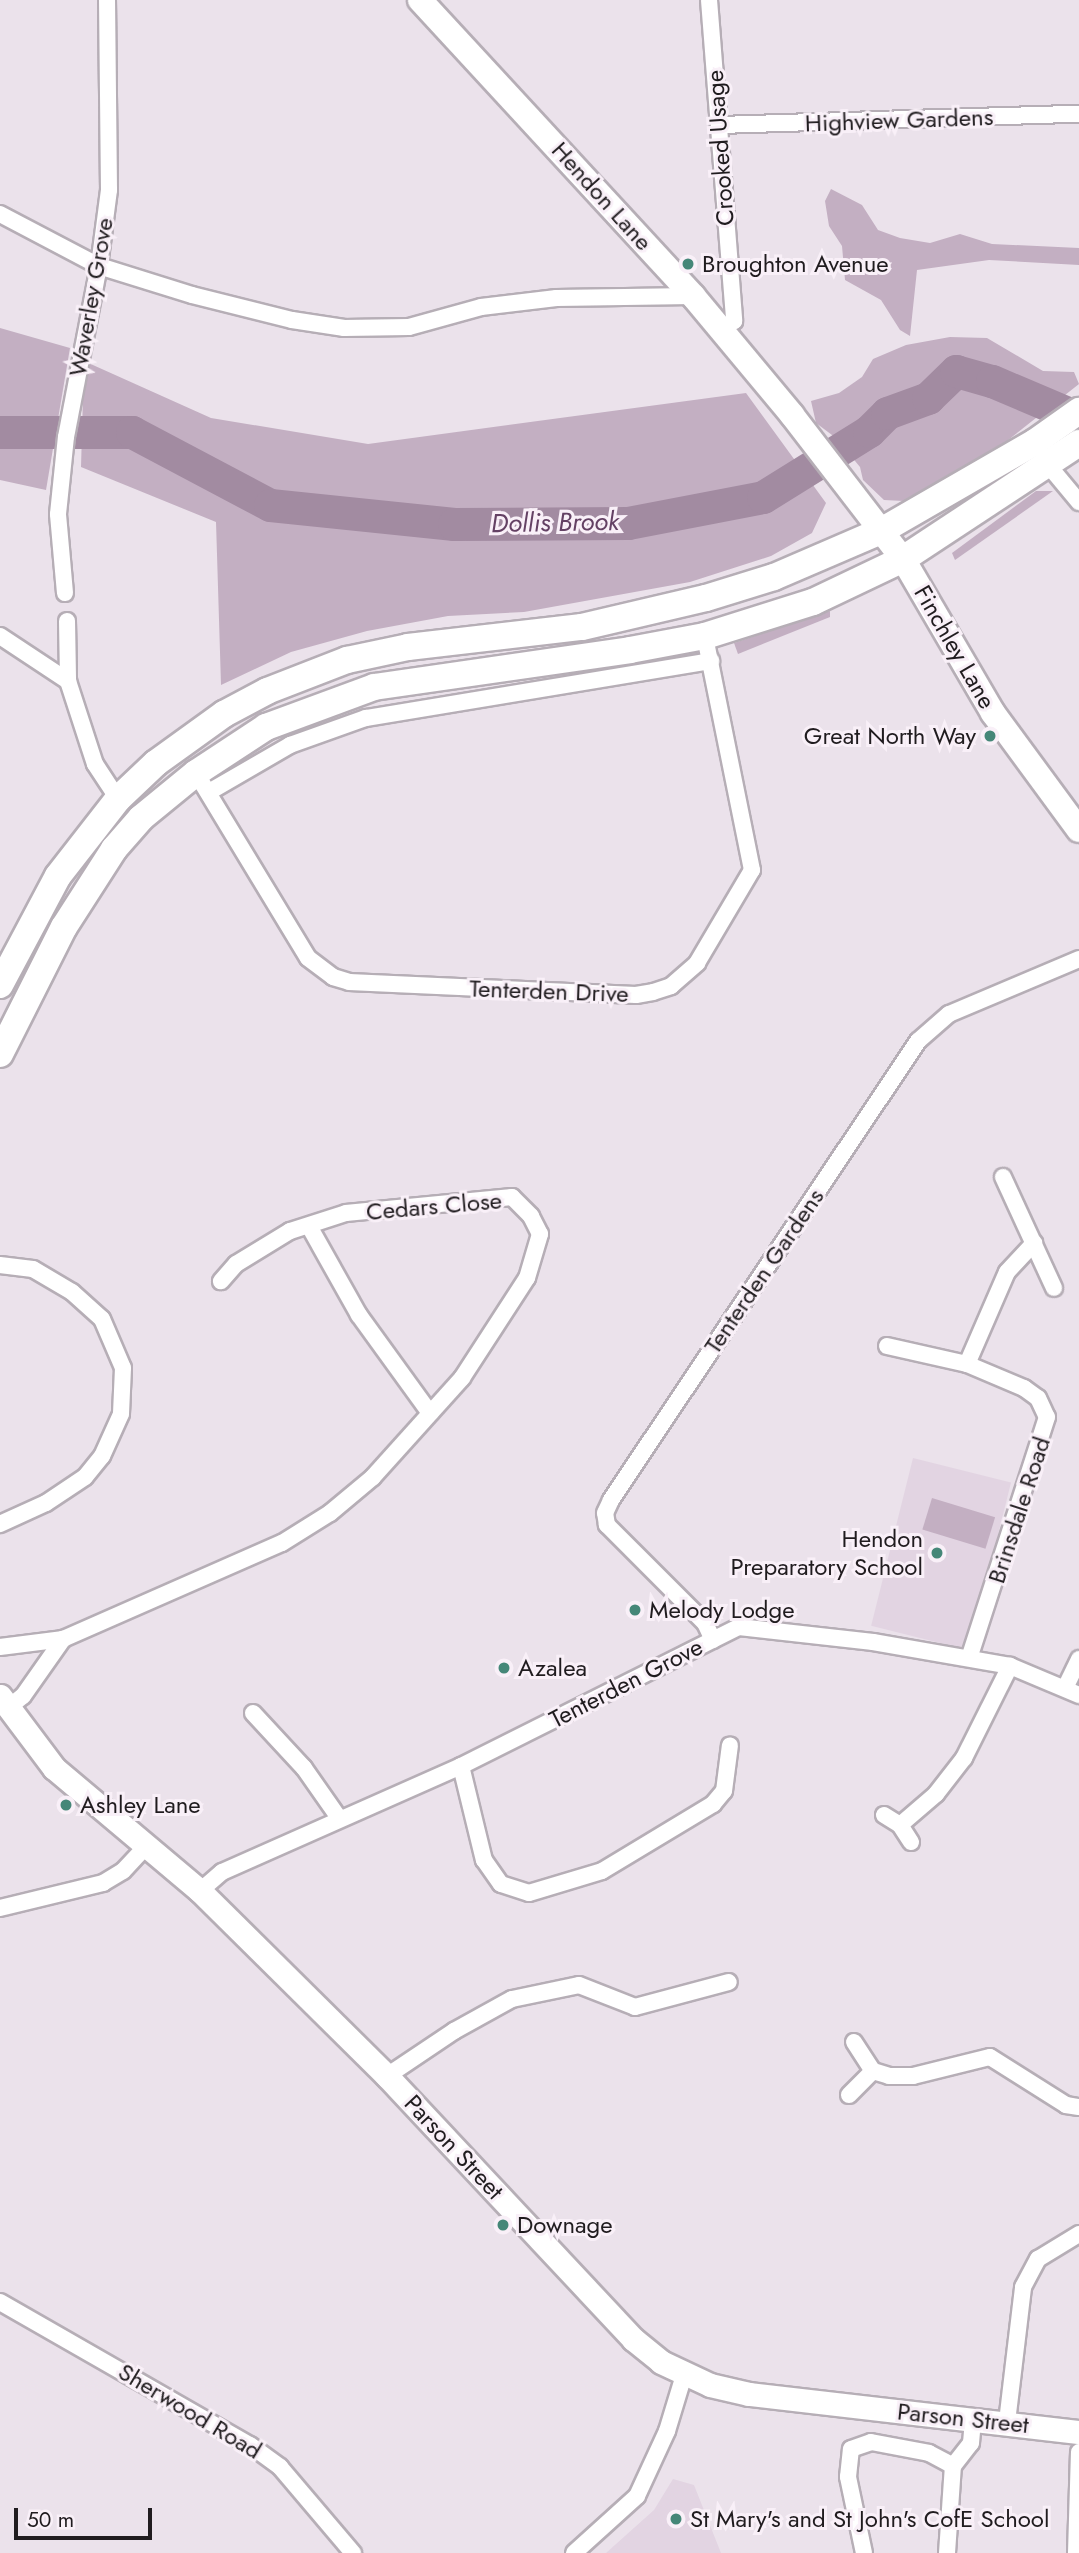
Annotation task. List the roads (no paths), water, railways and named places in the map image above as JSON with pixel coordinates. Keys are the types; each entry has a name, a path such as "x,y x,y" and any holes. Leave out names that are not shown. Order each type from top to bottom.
{"highway":[{"path":"0,985 58,876 118,799 156,763 224,714 312,672 408,647 582,627 653,612 774,577 881,531 1035,442 1079,411"},
{"path":"0,1054 92,879 141,818 203,782 266,727 373,687 708,649 903,559 1049,466 1079,443"}],"main road":[{"name":"Hendon Lane","path":"419,0 693,296 792,415 881,531"},
{"name":"Finchley Lane","path":"881,531 903,559 993,713 1079,830"},
{"name":"Parson Street","path":"4,1702 54,1768 200,1891 387,2076 633,2339 684,2375 749,2394 1079,2432"}],"street":[{"name":"Waverley Grove","path":"65,593 58,514 65,437 99,266 109,190 107,0"},
{"name":"Crooked Usage","path":"709,0 734,321 721,329"},
{"name":"Highview Gardens","path":"719,125 1079,114"},
{"path":"0,214 99,266 192,295 292,320 344,328 409,327 481,307 556,298 693,296"},
{"path":"1049,466 1079,502"},
{"path":"67,621 68,681 95,764 118,799"},
{"path":"1,640 68,681"},
{"name":"Tenterden Drive","path":"203,782 308,958 333,977 362,983 636,995 653,992 671,986 697,963 752,870 708,649"},
{"name":"Tenterden Gardens","path":"713,1640 705,1623 607,1525 605,1513 611,1500 918,1041 949,1014 1079,959"},
{"path":"1003,1177 1054,1288"},
{"name":"Cedars Close","path":"0,1647 63,1640 282,1543 330,1513 373,1477 462,1378 527,1278 539,1249 540,1234 531,1216 512,1197 346,1213 290,1231 236,1264 221,1281"},
{"path":"309,1226 359,1315 430,1413"},
{"path":"967,1364 1007,1272 1034,1243"},
{"path":"0,1265 33,1269 72,1292 103,1319 123,1367 121,1413 102,1456 85,1477 46,1503 0,1524"},
{"name":"Brinsdale Road","path":"887,1346 967,1364 1024,1388 1038,1398 1047,1417 969,1658"},
{"name":"Tenterden Grove","path":"200,1891 222,1872 461,1766 713,1640 751,1626 1010,1666 1073,1691"},
{"path":"4,1702 23,1696 63,1640"},
{"path":"1073,1691 1079,1659"},
{"path":"900,1825 936,1794 964,1758 1010,1666"},
{"path":"253,1713 304,1768 339,1818"},
{"path":"461,1766 484,1860 501,1884 529,1893 602,1871 713,1804 724,1791 730,1745"},
{"path":"884,1815 900,1825 911,1842"},
{"path":"0,1908 103,1883 123,1871 146,1846"},
{"path":"387,2076 512,1999 579,1985 635,2007 729,1982"},
{"path":"854,2042 873,2071 904,2078 990,2057 1066,2105 1079,2107"},
{"path":"849,2095 873,2071"},
{"path":"1007,2422 1023,2287 1038,2259 1079,2234"},
{"name":"Sherwood Road","path":"0,2301 250,2445 280,2467 353,2553"},
{"path":"574,2553 637,2496 667,2431 684,2375"},
{"path":"947,2553 953,2466 971,2443 973,2419"},
{"path":"864,2553 848,2477 851,2449 871,2442 929,2453 953,2466"},
{"path":"1076,2553 1079,2452"}],"waterway":[{"name":"Dollis Brook","path":"0,432 132,432 270,505 454,524 628,523 763,497 869,431 887,413 928,398 956,371 992,381 1079,418"}],"place":[{"name":"Broughton Avenue","path":"688,264"},
{"name":"Great North Way","path":"990,736"},
{"name":"Hendon Preparatory School","path":"937,1553"},
{"name":"Melody Lodge","path":"635,1610"},
{"name":"Azalea","path":"504,1668"},
{"name":"Ashley Lane","path":"66,1805"},
{"name":"Downage","path":"503,2225"},
{"name":"St Mary's and St John's CofE School","path":"676,2519"}]}
